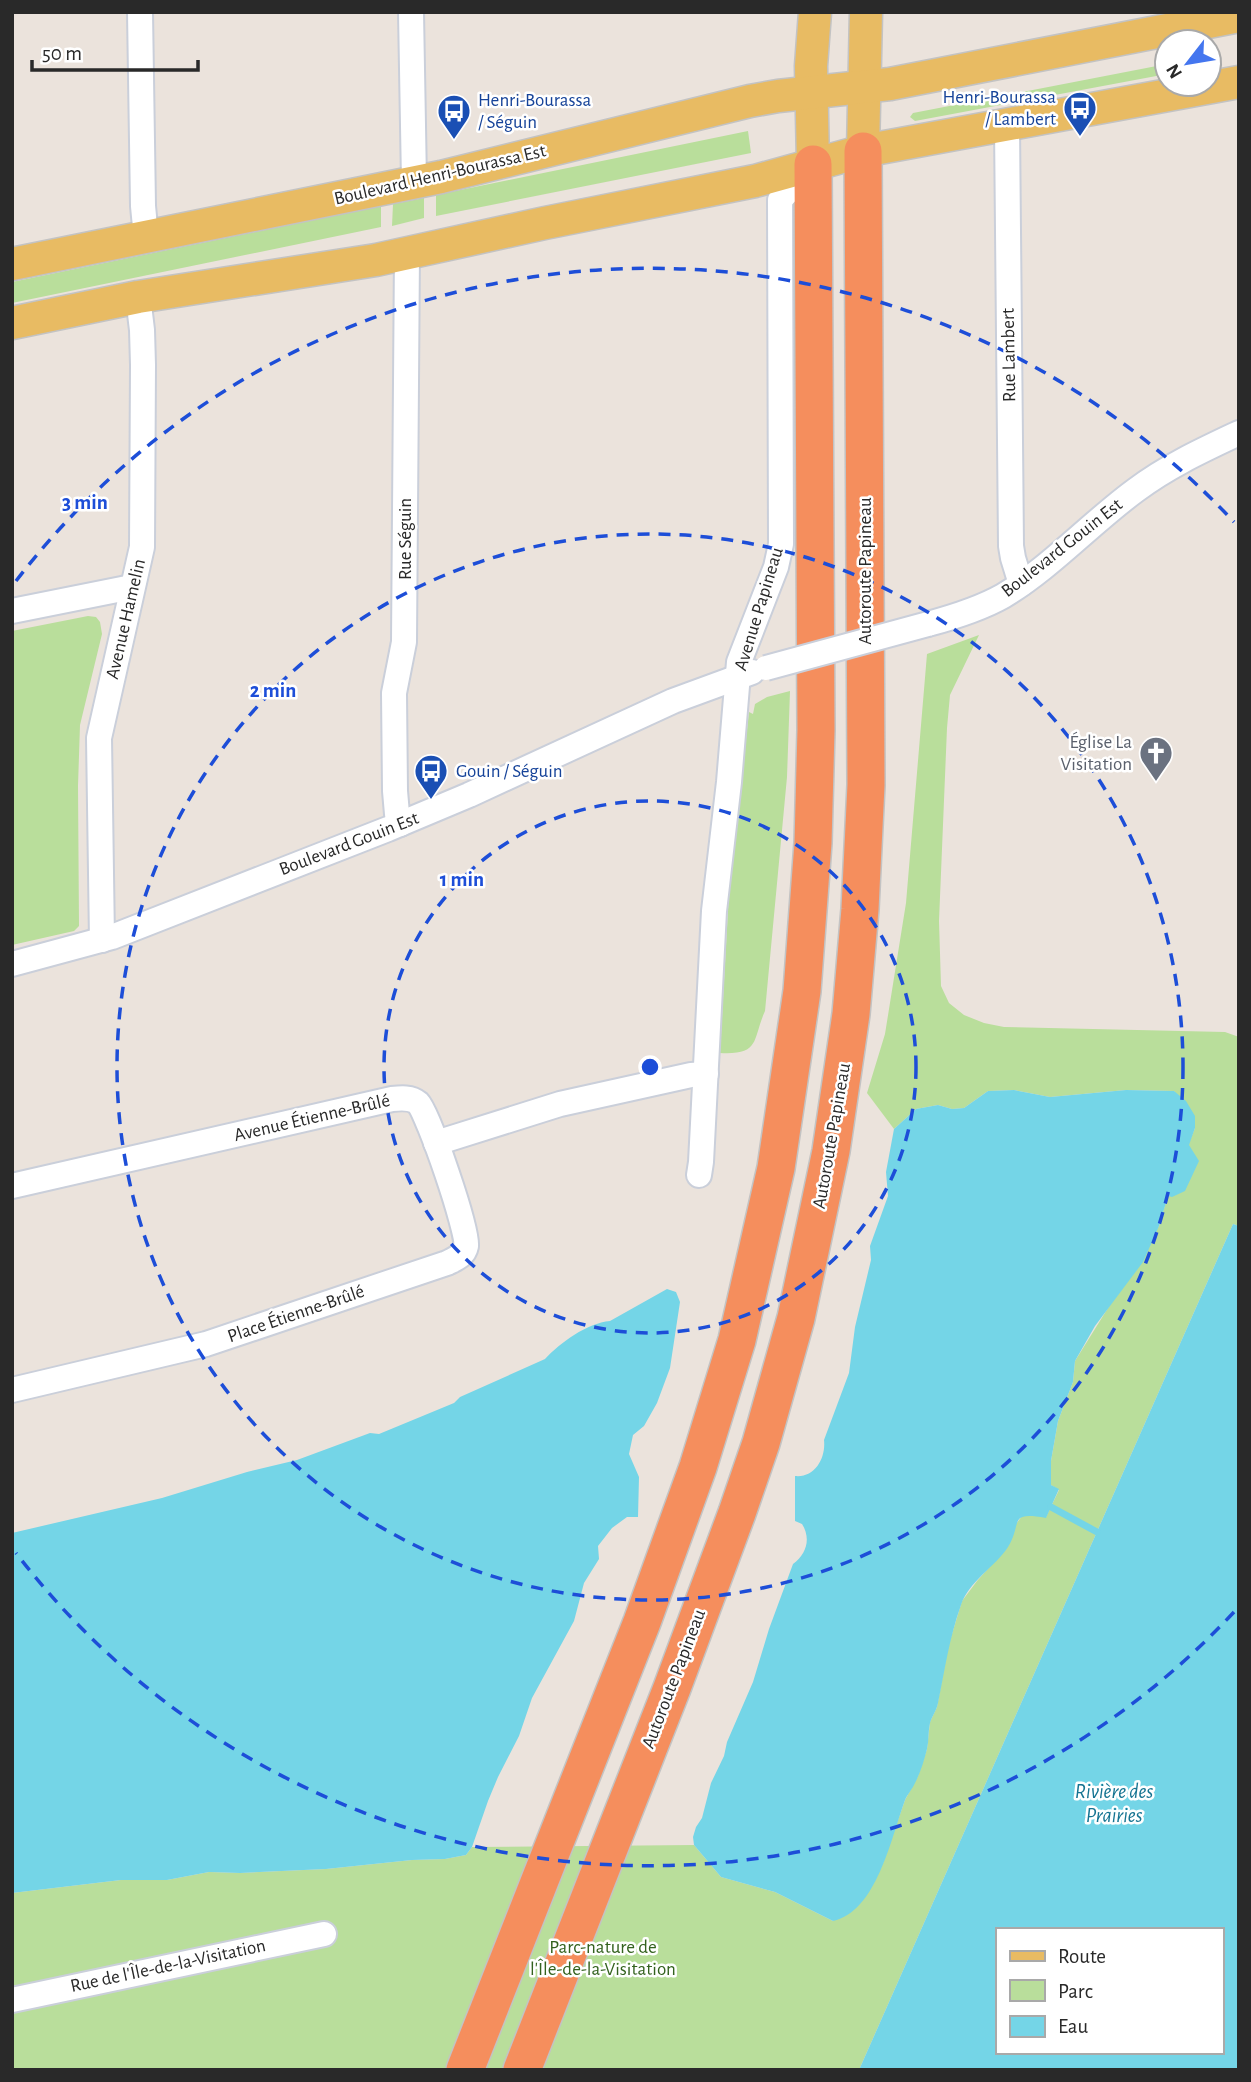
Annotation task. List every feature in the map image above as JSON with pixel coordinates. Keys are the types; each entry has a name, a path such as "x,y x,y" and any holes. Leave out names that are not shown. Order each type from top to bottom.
{"highway":[{"name":"Autoroute Papineau","path":"522,2070 672,1688 761,1443 796,1318 831,1151 851,1014 860,909 866,785 863,151"},
{"path":"465,2070 642,1622 698,1467 737,1340 776,1168 802,991 813,832 816,662 813,164"}],"main road":[{"path":"813,164 811,57 815,12"},
{"path":"863,151 866,12"},
{"name":"Boulevard Henri-Bourassa Est","path":"12,264 414,182 750,102 864,87 1239,16"},
{"path":"12,323 138,297 376,260 755,181 863,151 1239,82"}],"street":[{"path":"140,12 142,206 146,237"},
{"path":"411,12 414,182"},
{"name":"Rue Lambert","path":"1007,126 1011,546 1021,584"},
{"name":"Avenue Papineau","path":"699,1175 714,911 738,677 742,651 776,567 781,544 780,200 813,164"},
{"name":"Rue Séguin","path":"400,824 396,803 394,693 404,642 407,252"},
{"name":"Avenue Hamelin","path":"102,940 99,738 142,547 142,330 138,297"},
{"name":"Boulevard Gouin Est","path":"12,964 102,940 400,824 481,790 673,701 738,677 929,625 979,607 1021,584 1112,508 1154,477 1239,433"},
{"path":"12,611 132,587"},
{"path":"436,1143 560,1104 706,1074"},
{"name":"Avenue Étienne-Brûlé","path":"12,1186 402,1098 409,1098 420,1105 436,1143"},
{"name":"Place Étienne-Brûlé","path":"12,1390 206,1344 456,1259 464,1251 464,1225 436,1143"},
{"name":"Rue de l'Île-de-la-Visitation","path":"12,2000 324,1934"}],"green space":[{"path":"1153,67 1153,77 915,121 910,117 913,113"},
{"path":"748,131 751,153 436,216 436,195"},
{"path":"424,198 424,218 392,226 393,204"},
{"path":"381,206 381,227 12,303 12,282"},
{"path":"88,616 96,617 100,622 102,634 80,725 79,926 74,931 12,945 12,631"},
{"name":"Parc-nature de l'Île-de-la-Visitation","path":"979,635 950,695 939,921 941,986 949,1003 964,1015 1004,1027 1225,1032 1239,1037 1239,1226 1233,1224 859,2070 12,2070 12,1893 121,1880 167,1880 209,1872 326,1869 445,1859 466,1855 472,1847 694,1845 721,1877 775,1892 833,1921 883,1863 905,1800 918,1776 927,1749 930,1722 937,1707 948,1647 962,1601 1008,1546 1022,1516 1027,1514 1046,1517 1059,1490 1051,1485 1051,1461 1058,1421 1073,1382 1075,1361 1159,1226 1168,1195 1195,1128 1174,1091 1126,1090 1050,1097 1014,1090 988,1091 964,1108 952,1109 938,1105 916,1109 894,1129 867,1093 885,1034 906,903 927,654"},
{"path":"790,691 787,777 765,1011 756,1038 749,1048 733,1053 720,1053 729,892 749,712 753,714 755,704 767,697"}],"water":[{"path":"1014,1090 1050,1097 1126,1090 1174,1091 1186,1101 1195,1116 1195,1128 1189,1145 1199,1161 1185,1191 1168,1196 1159,1226 1143,1262 1095,1326 1075,1361 1073,1382 1058,1421 1051,1461 1051,1485 1059,1489 1046,1518 1026,1516 1018,1521 1008,1547 965,1596 950,1642 923,1763 905,1800 880,1872 860,1904 848,1915 833,1921 775,1892 721,1877 694,1845 693,1837 702,1818 711,1783 753,1682 793,1564 802,1556 806,1546 805,1529 795,1521 795,1476 808,1474 818,1466 823,1454 824,1440 849,1373 855,1327 871,1260 870,1246 888,1196 886,1172 894,1129 916,1109 938,1105 952,1109 964,1108 988,1091"},
{"name":"Rivière des Prairies","path":"1233,1224 1239,1226 1239,2070 859,2070"},
{"path":"667,1289 676,1292 680,1302 670,1368 657,1403 644,1426 633,1435 629,1454 639,1477 638,1517 627,1517 612,1528 598,1546 599,1559 584,1583 574,1621 532,1698 519,1736 498,1777 472,1847 466,1855 326,1869 209,1872 167,1880 121,1880 12,1893 12,1533 162,1498 297,1460 370,1433 379,1434 454,1403 460,1397 545,1359 566,1340 583,1330 610,1321"}],"waterway":[{"path":"1051,1507 1097,1532"}],"place":[{"name":"Henri-Bourassa / Lambert","path":"1080,138"},
{"name":"Henri-Bourassa / Séguin","path":"454,141"},
{"name":"Église La Visitation","path":"1156,783"},
{"name":"Gouin / Séguin","path":"431,801"}]}
